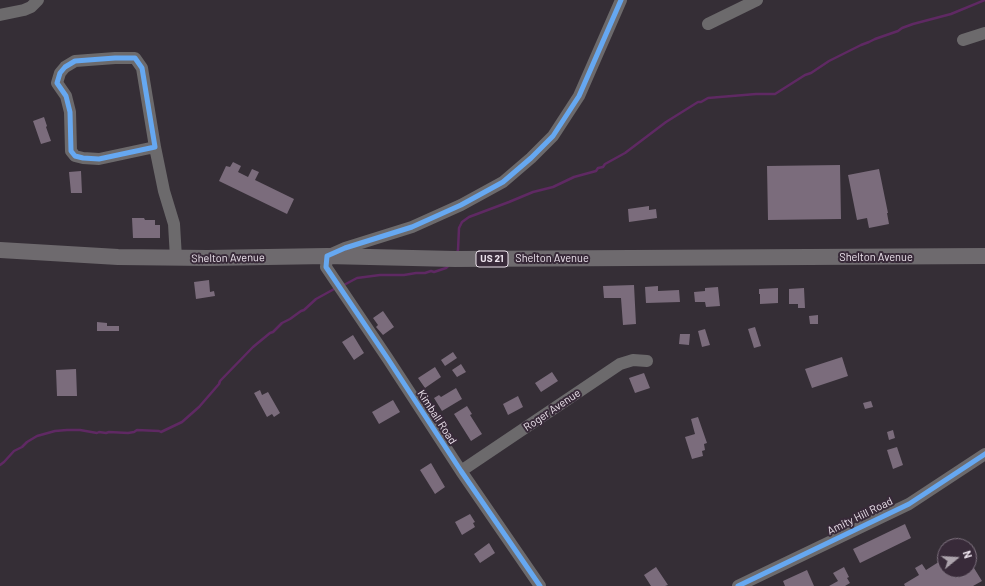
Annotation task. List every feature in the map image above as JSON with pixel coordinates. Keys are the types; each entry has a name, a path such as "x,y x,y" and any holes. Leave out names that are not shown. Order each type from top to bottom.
{"main road":[{"name":"Shelton Avenue","path":"0,250 118,257 176,258 327,256 455,259 985,256"}],"street":[{"path":"0,15 24,10 31,7 38,0"},
{"path":"327,256 344,248 412,227 461,205 503,182 532,158 553,136 580,96 620,0"},
{"path":"708,24 757,0"},
{"path":"964,40 985,33"},
{"path":"155,147 99,159 76,156 71,151 70,112 66,96 58,83 60,74 64,67 75,61 135,58 142,68 164,191 174,224 176,258"},
{"name":"Kimball Road","path":"327,256 326,267 461,471 540,586"},
{"name":"Roger Avenue","path":"461,471 620,364 633,360 647,361"},
{"name":"Amity Hill Road","path":"738,586 909,504 985,454"}],"building":[{"path":"44,117 51,141 41,144 33,121"},
{"path":"233,162 241,166 238,172 248,177 252,169 259,172 255,180 294,199 287,214 219,181 226,166 230,167"},
{"path":"840,165 841,219 768,220 767,166"},
{"path":"879,169 889,224 869,228 867,218 857,220 848,175"},
{"path":"81,171 82,193 71,193 69,172"},
{"path":"649,206 649,210 656,209 657,218 629,222 628,209"},
{"path":"132,218 155,220 155,225 160,225 160,238 133,238"},
{"path":"209,280 210,292 214,291 215,296 196,299 194,282"},
{"path":"634,285 636,324 623,325 621,298 604,298 603,286"},
{"path":"658,286 658,291 679,290 680,302 646,303 645,287"},
{"path":"718,287 720,306 706,307 705,302 695,302 694,292 705,291 705,288"},
{"path":"778,288 778,303 760,304 759,289"},
{"path":"804,288 805,308 798,308 798,304 789,304 789,289"},
{"path":"383,311 394,327 383,335 376,327 378,325 373,318"},
{"path":"818,315 818,324 810,324 809,316"},
{"path":"97,322 107,323 107,326 119,326 119,331 97,331"},
{"path":"755,327 761,346 754,348 748,329"},
{"path":"705,329 710,345 702,347 698,331"},
{"path":"680,334 690,334 689,345 679,344"},
{"path":"353,335 364,353 354,360 342,342"},
{"path":"453,352 457,358 445,366 441,360"},
{"path":"842,357 848,376 812,388 805,369"},
{"path":"461,364 466,372 457,377 452,370"},
{"path":"435,367 441,377 425,388 418,378"},
{"path":"76,369 77,396 57,396 56,370"},
{"path":"552,372 558,381 541,392 535,383"},
{"path":"644,373 650,388 635,393 629,378"},
{"path":"456,388 462,399 442,411 434,398 439,395 441,397"},
{"path":"260,390 262,395 268,392 280,413 274,417 272,414 267,417 254,393"},
{"path":"518,396 523,407 508,415 503,404"},
{"path":"393,400 400,412 379,424 372,412"},
{"path":"871,401 873,407 865,409 863,403"},
{"path":"467,406 472,414 470,415 482,434 471,441 454,414"},
{"path":"698,417 707,443 704,444 705,450 702,451 703,456 692,459 685,437 695,434 691,419"},
{"path":"893,430 895,438 889,440 887,432"},
{"path":"897,447 903,465 893,469 887,450"},
{"path":"431,463 445,487 435,494 420,470"},
{"path":"470,514 475,522 473,523 475,527 462,535 455,522"},
{"path":"905,524 911,538 860,563 853,549"},
{"path":"489,543 495,553 480,563 474,554"},
{"path":"937,563 937,578 977,578 977,573 982,581 973,586 905,586 904,584 919,575 915,568 922,564 926,570"},
{"path":"656,567 668,585 651,586 644,575"},
{"path":"844,567 850,583 845,586 829,586 838,581 833,573"},
{"path":"807,570 814,586 785,586 783,581"}],"waterway":[{"path":"457,253 459,228 462,222 469,217 533,192 553,187 574,177 596,171 598,168 603,167 605,164 625,153 666,122 698,102 708,98 775,94 829,61 861,45 913,24 951,14 985,0"},
{"path":"342,286 357,278 380,275 404,275 431,271 434,272 446,268 449,265"},
{"path":"0,465 14,451 22,447 27,442 37,436 55,431 80,430 97,433 128,433 137,430 161,432 182,422 199,407 220,381 253,347 282,323 304,310 316,299 336,288"}],"cycle path":[{"path":"540,586 461,471 326,267 327,256 345,248 412,227 461,205 503,182 531,158 553,136 579,96 621,0"},
{"path":"115,58 135,58 142,68 155,147 99,159 75,156 71,151 70,112 66,96 57,83 60,73 65,67 75,61 115,58"},
{"path":"738,586 909,504 985,454"}]}
